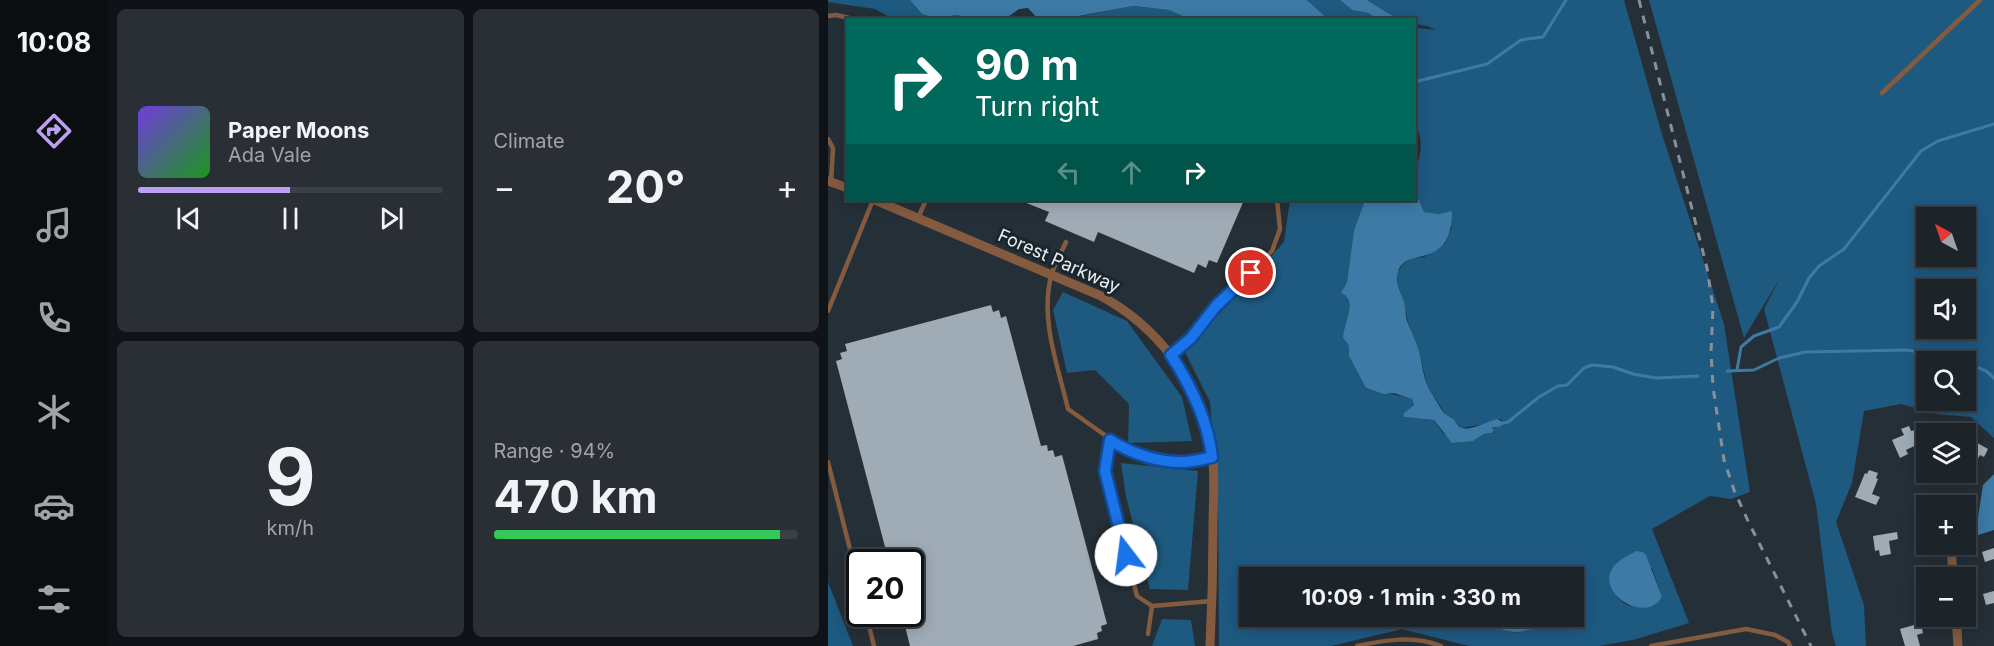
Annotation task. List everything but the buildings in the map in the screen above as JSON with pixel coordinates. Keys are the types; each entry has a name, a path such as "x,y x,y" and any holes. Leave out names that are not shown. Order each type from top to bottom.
{"street":[{"path":"830,182 846,187"},
{"name":"Forest Parkway","path":"876,201 1116,304 1148,329 1171,355 1187,380 1199,406 1210,440 1212,457 1210,646"},
{"path":"1957,627 1958,646"}],"lane":[{"path":"1882,93 1980,0"},
{"path":"828,16 849,18"},
{"path":"828,139 833,148 830,182"},
{"path":"828,311 874,201"},
{"path":"918,218 926,201"},
{"path":"1171,355 1191,338 1216,306 1272,251 1280,229 1277,201"},
{"path":"1066,242 1052,275 1048,323 1068,409 1123,448 1154,458 1183,462 1212,457"},
{"path":"1110,440 1105,471 1137,596 1152,606 1212,601"},
{"path":"828,462 850,549"},
{"path":"1148,634 1152,606"},
{"path":"869,627 874,646"},
{"path":"1651,646 1746,629 1775,635 1788,642 1790,646"},
{"path":"1357,646 1412,639 1441,646"}],"shaded area":[{"path":"828,0 910,0 922,14 935,18 891,18 875,9 828,2"},
{"path":"910,0 1307,0 1327,18 1187,18 1169,10 1133,6 1067,18 1037,18 1028,8 1019,9 1006,18 965,18 958,15 935,18 922,14"},
{"path":"1307,0 1340,0 1352,10 1368,13 1376,18 1327,18"},
{"path":"1340,0 1367,0 1396,18 1376,18 1368,13 1352,10"},
{"path":"1367,0 1624,0 1661,131 1724,324 1750,492 1731,499 1710,496 1652,529 1689,623 1633,640 1599,646 1469,646 1402,629 1331,646 1219,646 1218,497 1210,402 1185,352 1284,242 1290,201 1365,201 1354,230 1347,282 1341,293 1346,297 1350,307 1343,338 1349,346 1350,358 1367,389 1412,399 1414,405 1403,415 1404,417 1434,420 1442,432 1455,443 1475,440 1484,434 1493,433 1494,430 1490,427 1499,427 1503,421 1500,419 1487,424 1461,428 1445,414 1427,385 1398,285 1397,273 1403,264 1412,258 1424,257 1439,249 1446,242 1452,227 1439,214 1424,212 1416,194 1416,173 1421,149 1416,126 1416,28 1436,30 1416,24 1416,18 1396,18","holes":["1652,568 1662,597 1652,605 1639,607 1625,604 1617,597"]},
{"path":"1649,0 1994,0 1994,438 1971,417 1926,411 1976,411 1976,351 1916,351 1916,408 1901,404 1864,411 1852,483 1836,522 1864,605 1866,646 1836,646 1832,633 1816,504 1764,309 1780,278 1744,338"},
{"path":"1132,6 1169,10 1187,18 1072,18"},
{"path":"958,15 965,18 935,18"},
{"path":"1416,194 1424,212 1439,214 1452,211 1450,230 1445,243 1428,255 1402,264 1398,272 1397,283 1404,302 1407,321 1419,351 1426,383 1443,412 1459,427 1466,429 1497,419 1505,423 1499,427 1491,427 1494,430 1492,433 1484,434 1473,441 1452,443 1434,420 1404,417 1403,414 1414,405 1412,399 1366,388 1349,356 1349,346 1343,338 1350,307 1349,301 1341,293 1347,282 1354,230 1365,201 1416,201"},
{"path":"1063,292 1127,321 1182,397 1192,441 1128,443 1129,404 1095,370 1067,373 1053,310"},
{"path":"1121,463 1198,471 1188,590 1150,589 1126,497"},
{"path":"1994,474 1994,530 1976,536 1976,530 1983,485"},
{"path":"1636,551 1646,555 1662,597 1654,605 1643,608 1622,601 1614,593 1610,583 1610,573 1617,563"},
{"path":"828,582 853,646 828,646"},
{"path":"1162,619 1191,620 1195,646 1152,646"},
{"path":"1498,627 1535,627 1518,632"}],"waterway":[{"path":"1416,82 1487,64 1521,40 1543,37 1566,0"},
{"path":"1737,370 1741,347 1754,336 1779,327 1797,302 1809,278 1819,266 1844,249 1921,151 1938,141 1994,124"},
{"path":"1727,371 1754,370 1779,358 1805,352 1916,352"},
{"path":"1500,424 1508,422 1539,397 1558,386 1567,385 1584,368 1592,365 1613,367 1633,374 1656,378 1698,376"},
{"path":"1976,367 1994,378"}],"railway":[{"path":"1639,0 1707,268 1713,307 1711,352 1713,387 1724,460 1748,521 1811,646"}],"route":[{"path":"1126,555 1105,471 1110,440 1123,448 1154,458 1183,462 1212,457 1210,440 1199,406 1187,380 1171,355 1191,338 1216,306 1251,273"}]}
